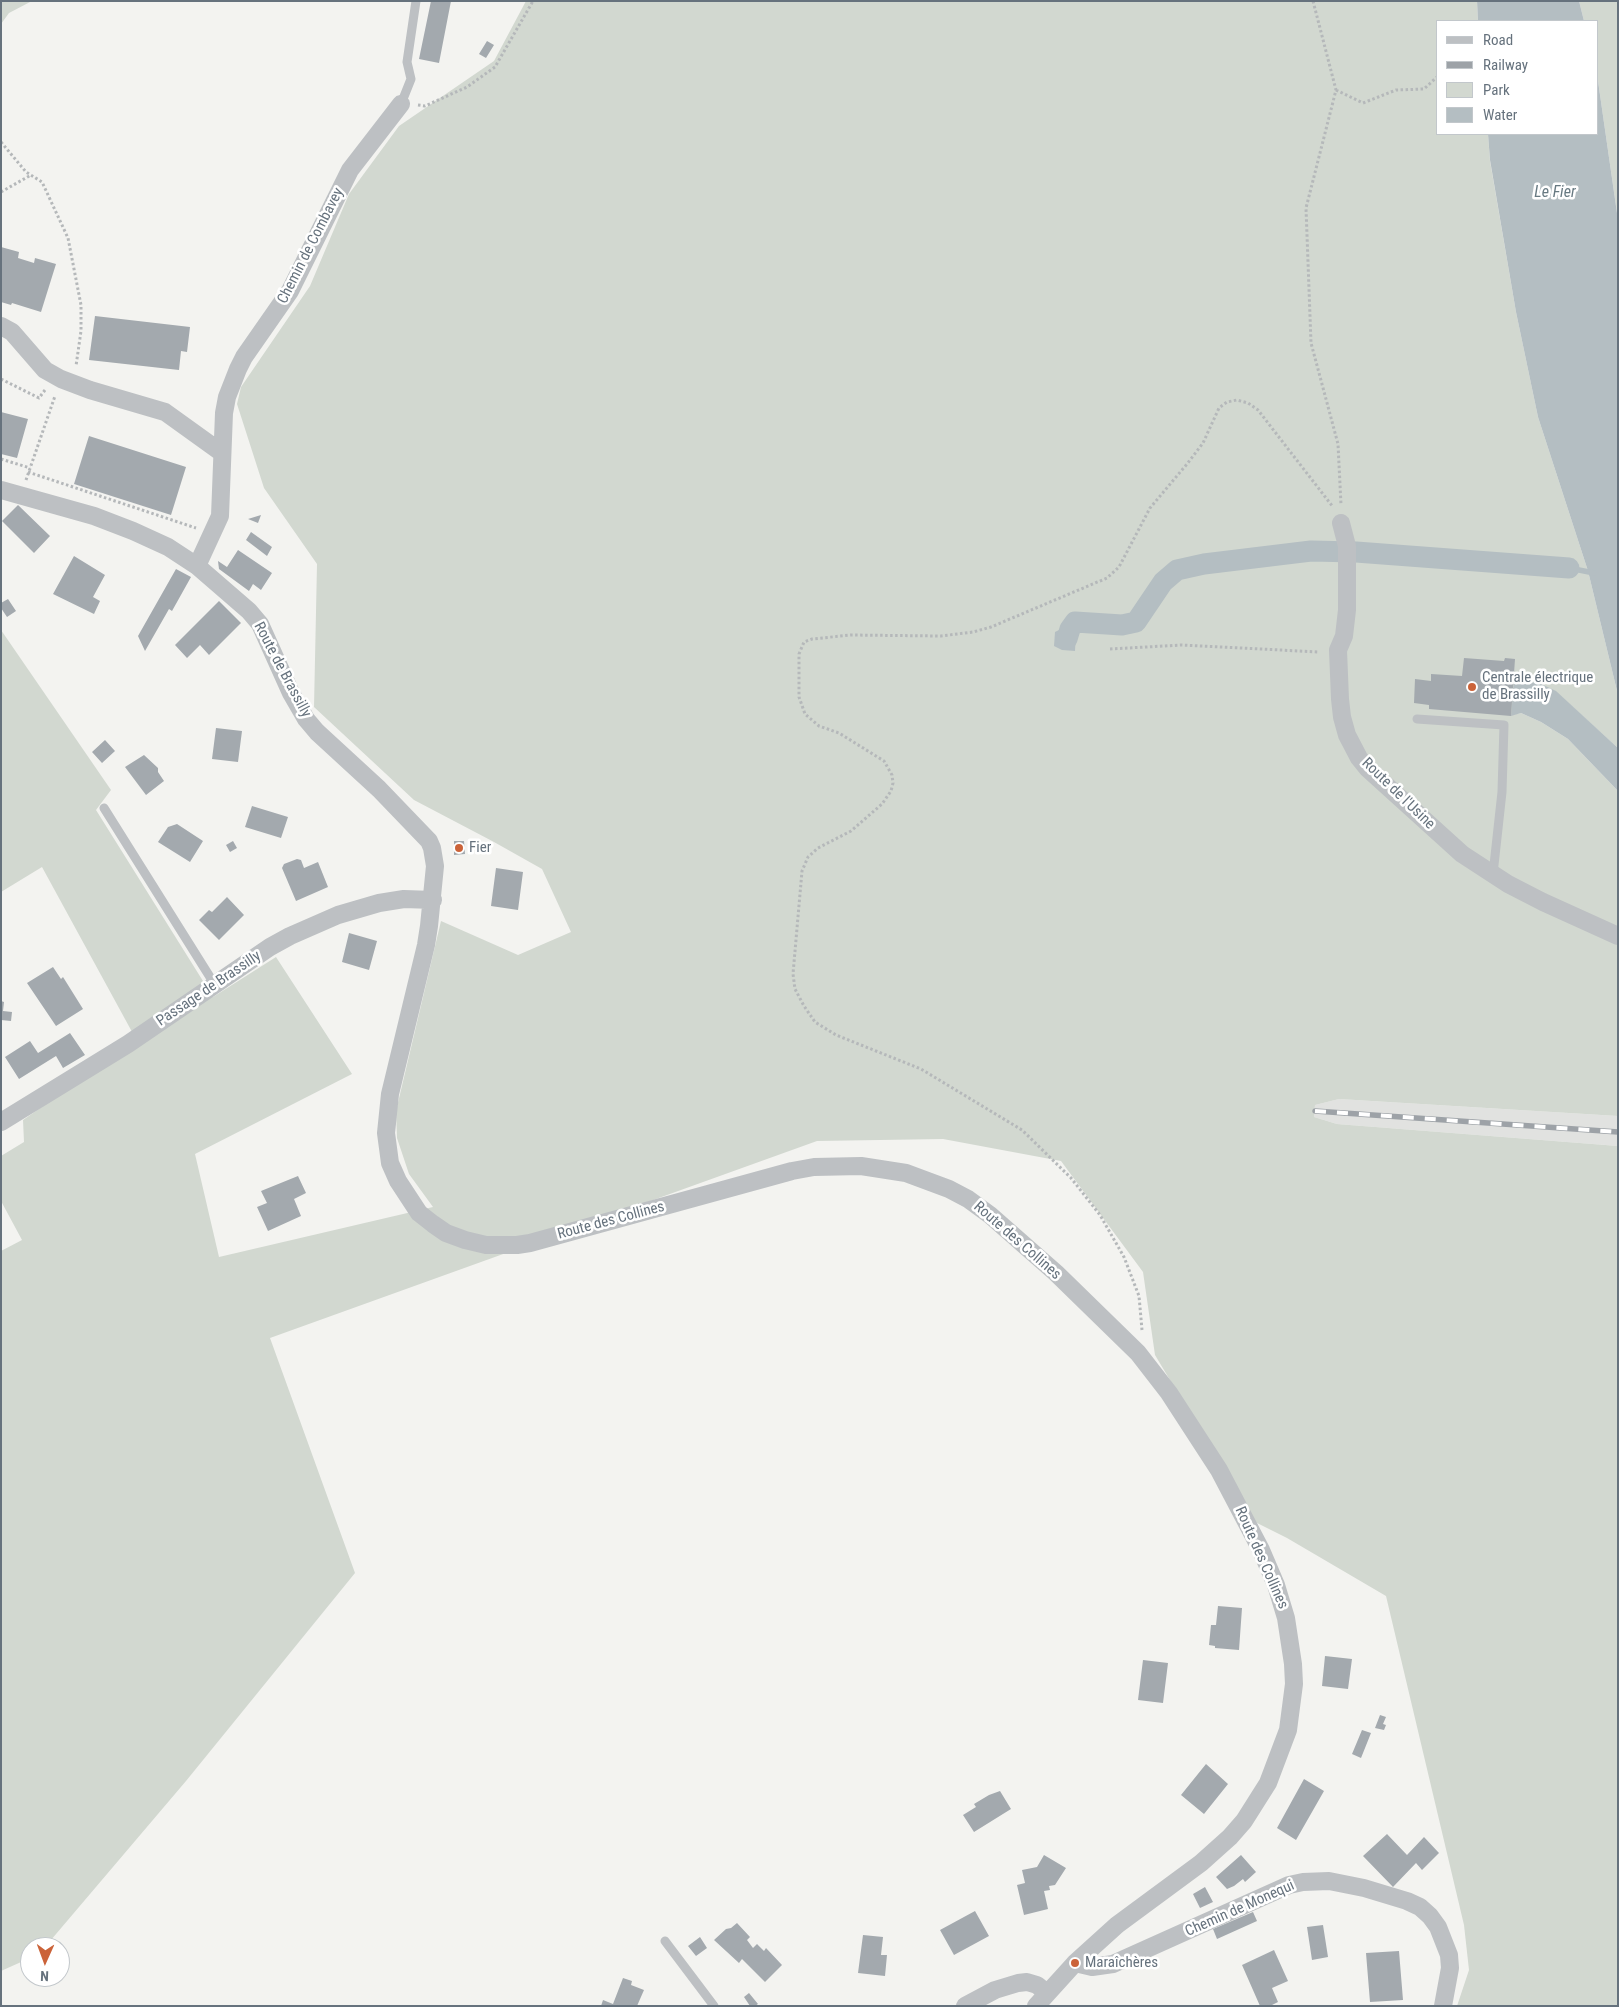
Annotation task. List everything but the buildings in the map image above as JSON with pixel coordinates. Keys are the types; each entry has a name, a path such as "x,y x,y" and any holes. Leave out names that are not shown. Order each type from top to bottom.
{"street":[{"name":"Chemin de Combavey","path":"197,566 220,516 222,453 227,397 238,369 244,357 290,291 353,166 401,104"},
{"path":"1,326 12,332 45,370 90,390 165,412 222,453"},
{"name":"Route de Brassilly","path":"1,490 94,516 168,547 197,566 249,611 260,624 291,693 306,719 429,841 435,866 433,900"},
{"name":"Route de l'Usine","path":"1342,523 1347,551 1348,610 1346,627 1338,654 1342,717 1359,758 1367,768 1462,854 1543,902 1618,936"},
{"name":"Passage de Brassilly","path":"1,1122 128,1044 283,940 338,915 360,908 391,900 433,900"},
{"name":"Route des Collines","path":"433,900 426,945 390,1094 386,1134 390,1163 398,1181 419,1213 446,1233 486,1245 530,1244 792,1171 835,1166 861,1166 906,1173 949,1189 968,1199 990,1215 1056,1273 1138,1353 1168,1393 1219,1470 1261,1550 1276,1585 1286,1618 1294,1670 1292,1711 1284,1745 1268,1783 1244,1820 1217,1850 1117,1925 1075,1963 1036,2006"},
{"name":"Chemin de Monequi","path":"1075,1963 1092,1967 1113,1964 1289,1885 1303,1882 1329,1881 1364,1888 1406,1901 1420,1906 1430,1916 1438,1927 1449,1955 1450,1968 1443,2006"},
{"path":"965,2006 995,1990 1018,1983 1027,1982 1037,1985 1047,1992"}],"lane":[{"path":"401,104 412,79 406,62 416,1"},
{"path":"1417,719 1504,725 1502,792 1493,874"},
{"path":"104,808 215,985"},
{"path":"665,1941 714,2006"}],"path":[{"path":"401,104 425,106 467,88 495,67 533,1"},
{"path":"1313,1 1336,90 1306,208 1311,343 1338,444 1342,523"},
{"path":"1336,90 1363,103 1396,90 1424,89 1436,78"},
{"path":"1,142 26,172 42,182 68,238 81,305 81,331 20,496"},
{"path":"1,192 31,175"},
{"path":"1,379 39,398 49,385 64,380"},
{"path":"1138,1353 1142,1337 1139,1296 1124,1257 1100,1214 1072,1178 1022,1130 921,1069 836,1035 815,1022 795,989 793,974 800,888 802,871 808,858 831,840 851,831 882,804 888,798 893,782 889,768 878,757 839,733 819,726 805,714 799,697 799,654 804,642 812,639 860,635 941,636 974,632 1107,578 1120,567 1150,508 1203,443 1219,408 1227,402 1237,400 1248,402 1258,410 1335,510 1342,523"},
{"path":"1,459 30,468"},
{"path":"28,472 213,533"},
{"path":"1110,648 1212,645 1338,654"}],"shaded area":[{"path":"1339,1099 1618,1116 1618,1146 1337,1124 1314,1117 1315,1105"}],"green space":[{"path":"1,1 32,1 9,13 1,24"},
{"path":"526,1 1477,1 1478,20 1436,20 1436,135 1488,135 1490,161 1516,312 1538,417 1588,571 1618,695 1618,748 1556,692 1511,715 1521,713 1541,722 1568,739 1618,791 1618,1116 1339,1099 1315,1105 1314,1117 1337,1124 1618,1146 1618,2006 1457,2006 1469,1970 1464,1925 1386,1596 1287,1538 1255,1522 1155,1355 1143,1272 1061,1161 943,1139 817,1141 270,1338 355,1573 186,1781 53,1937 20,1937 20,1962 1,1971 1,1251 22,1240 1,1201 1,1156 24,1142 23,1120 137,1041 42,867 1,892 1,630 111,790 96,810 213,997 276,957 352,1074 195,1154 219,1257 433,1207 409,1174 397,1138 396,1111 441,921 518,955 571,932 542,869 414,800 314,707 317,564 264,488 237,404 241,387 310,286 349,194 399,126 494,61"},
{"path":"1579,1 1618,1 1618,220 1599,88 1599,20 1584,20"}],"water":[{"path":"1477,1 1579,1 1584,20 1478,20"},
{"name":"Le Fier","path":"1599,88 1618,220 1618,695 1588,571 1538,417 1516,312 1490,160 1488,135 1599,135"},
{"path":"1063,628 1076,630 1075,651 1062,650 1054,646 1055,632"},
{"path":"1514,680 1539,683 1556,691 1618,748 1618,791 1568,739 1541,722 1521,713 1511,716"}],"waterway":[{"path":"1067,639 1070,629 1075,622 1122,625 1136,622 1163,582 1177,570 1204,564 1311,551 1356,552 1569,568"},
{"path":"1569,568 1594,573"}],"railway":[{"path":"1315,1111 1618,1132"}],"place":[{"name":"Centrale électrique de Brassilly","path":"1472,687"},
{"name":"Fier","path":"459,848"},
{"name":"Maraîchères","path":"1075,1963"}]}
